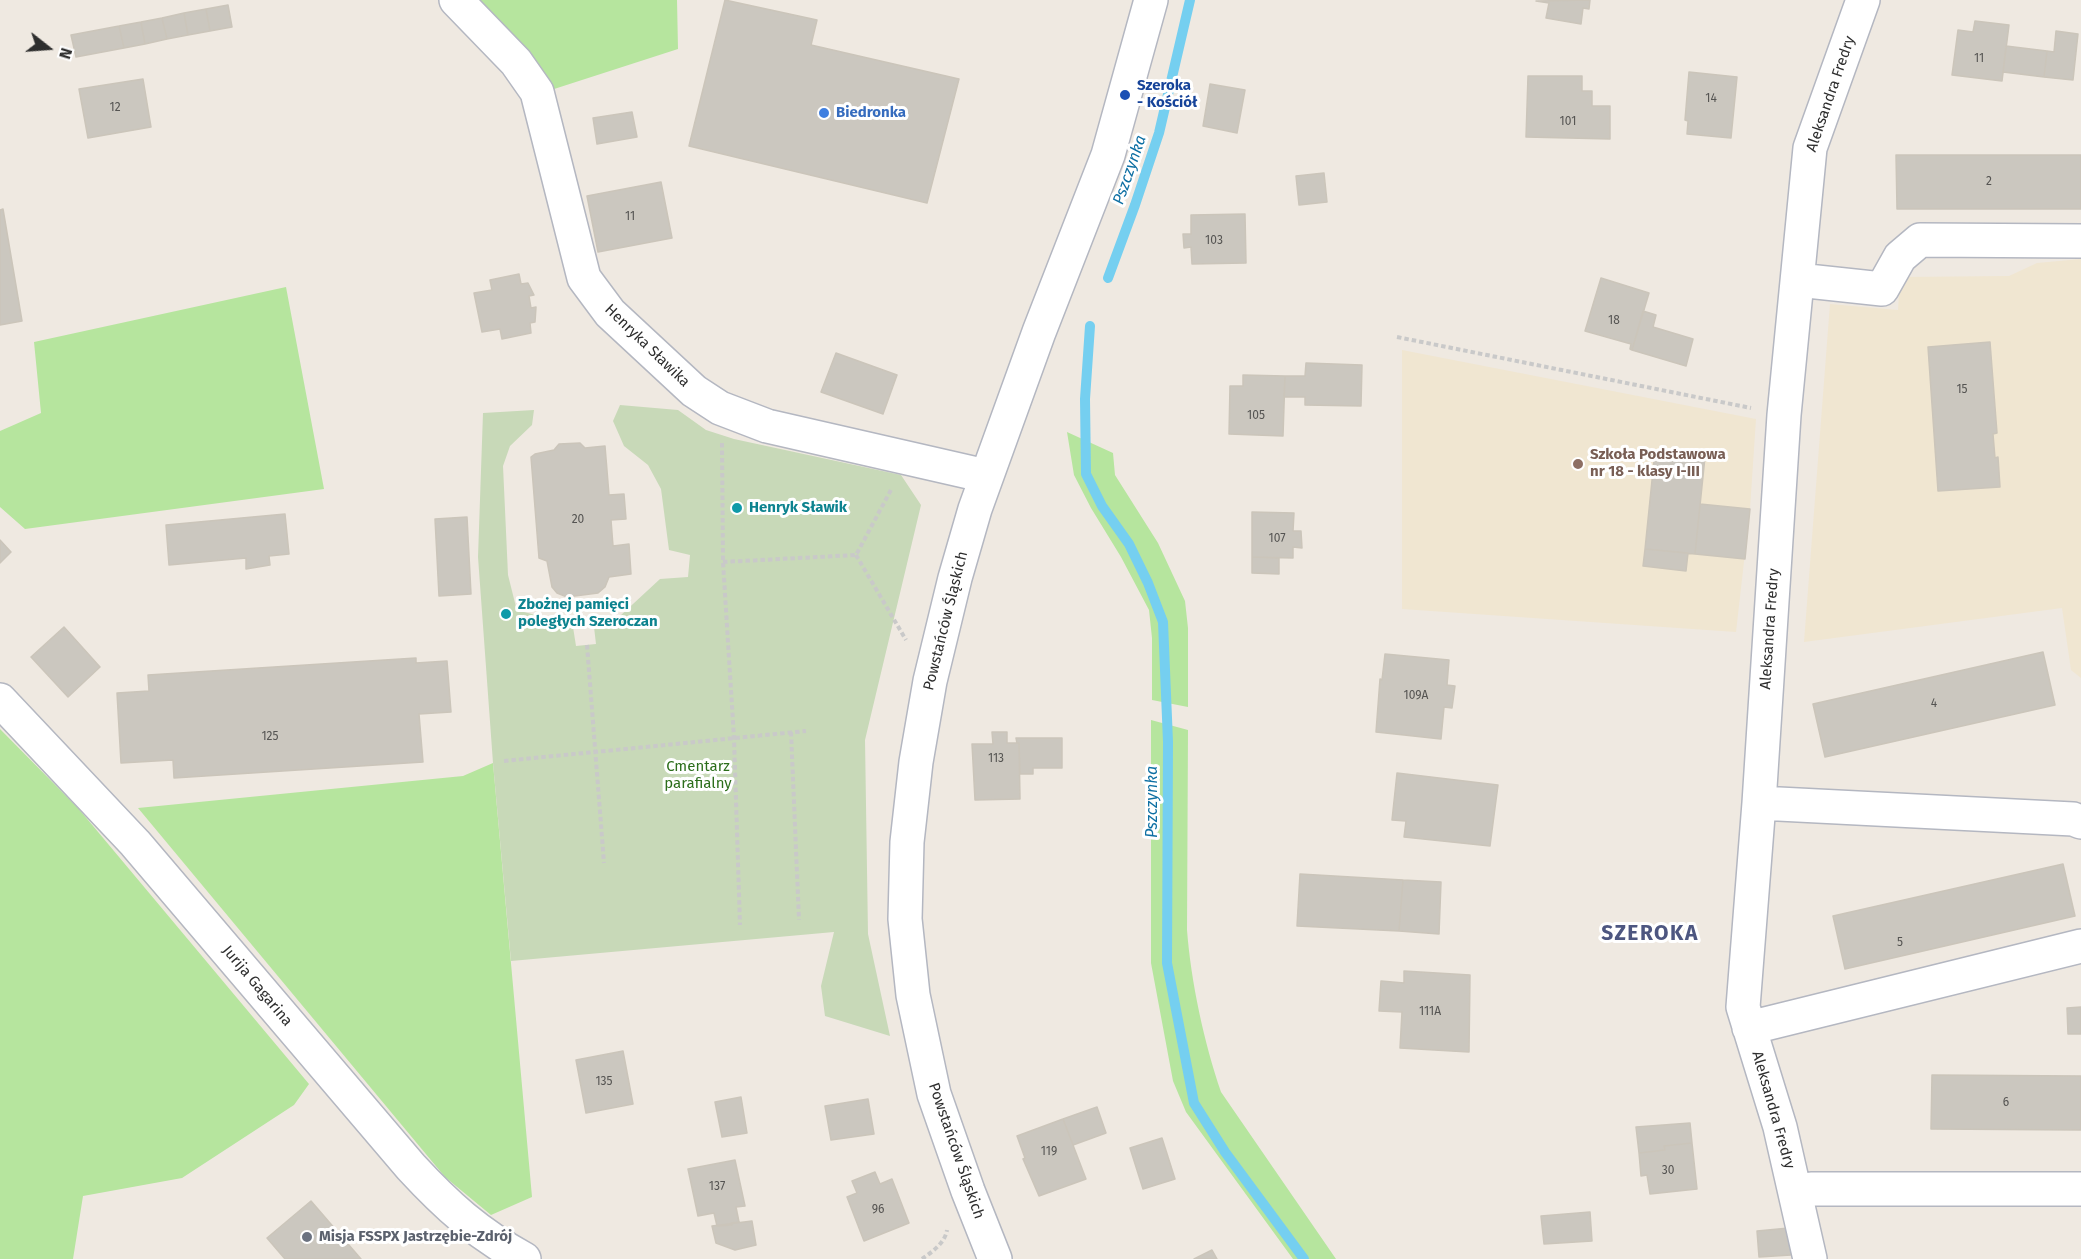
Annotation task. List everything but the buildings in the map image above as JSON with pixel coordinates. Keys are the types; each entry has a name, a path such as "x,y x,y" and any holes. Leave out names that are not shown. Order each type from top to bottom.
{"street":[{"name":"Henryka Sławika","path":"456,0 516,62 537,92 584,278 610,313 694,391 720,408 767,426 986,476"},
{"name":"Powstańców Śląskich","path":"995,1259 934,1094 913,995 905,920 907,842 916,762 930,681 955,578 975,509 1042,321 1108,154 1151,0"},
{"name":"Aleksandra Fredry","path":"1810,1259 1780,1127 1743,1007 1760,802 1784,415 1810,148 1863,0"},
{"path":"1798,280 1882,289 1900,257 1920,240 2081,241"},
{"name":"Jurija Gagarina","path":"0,700 135,843 411,1167 446,1204 474,1229 524,1259"},
{"path":"1760,802 2073,819 2081,822"},
{"path":"1749,1028 2081,946"},
{"path":"1795,1191 1811,1189 2081,1189"}],"path":[{"path":"1397,337 1784,415"},
{"path":"722,442 723,562 734,738 740,925"},
{"path":"856,555 894,485"},
{"path":"723,562 856,555"},
{"path":"856,555 908,645"},
{"path":"587,645 604,862"},
{"path":"504,761 806,731"},
{"path":"791,732 799,920"}],"shaded area":[{"path":"2081,259 2081,678 2071,670 2062,608 1804,642 1830,304 1898,310 1900,277 2009,276 2037,263"},
{"name":"Szkoła Podstawowa nr 18 - klasy I-III","path":"1402,350 1756,419 1750,509 1736,632 1402,609"}],"green space":[{"path":"466,0 677,0 678,49 551,90"},
{"path":"286,287 324,489 25,529 0,507 0,431 41,413 34,342"},
{"name":"Cmentarz parafialny","path":"620,405 678,410 706,430 734,439 901,475 921,505 865,740 868,934 890,1036 825,1016 821,986 834,932 511,961 493,763 478,557 483,413 534,410 532,425 510,446 503,466 508,575 517,611 573,627 576,646 596,644 594,627 620,616 660,579 688,577 690,555 669,550 661,489 648,465 624,446 613,421"},
{"path":"1067,432 1113,453 1115,475 1158,543 1185,601 1188,628 1188,707 1152,700 1152,638 1149,610 1074,475"},
{"path":"1151,720 1188,730 1187,930 1199,1012 1221,1092 1336,1259 1293,1259 1186,1112 1173,1081 1151,963"},
{"path":"0,729 78,808 309,1084 294,1105 182,1178 83,1196 73,1259 0,1259"},
{"path":"493,763 532,1197 491,1215 445,1177 138,808 463,776"}],"waterway":[{"name":"Pszczynka","path":"1108,278 1159,133 1190,0"},
{"name":"Pszczynka","path":"1090,326 1085,399 1086,474 1102,506 1129,544 1148,583 1163,622 1168,742 1167,963 1194,1103 1225,1152 1304,1259"}],"place":[{"name":"Szeroka - Kościół","path":"1125,95"},
{"name":"Biedronka","path":"824,113"},
{"name":"Szkoła Podstawowa nr 18 - klasy I-III","path":"1578,464"},
{"name":"Henryk Sławik","path":"737,508"},
{"name":"Zbożnej pamięci poległych Szeroczan","path":"506,614"},
{"name":"Misja FSSPX Jastrzębie-Zdrój","path":"307,1237"}],"district":[{"name":"SZEROKA","path":"1650,934"}]}
